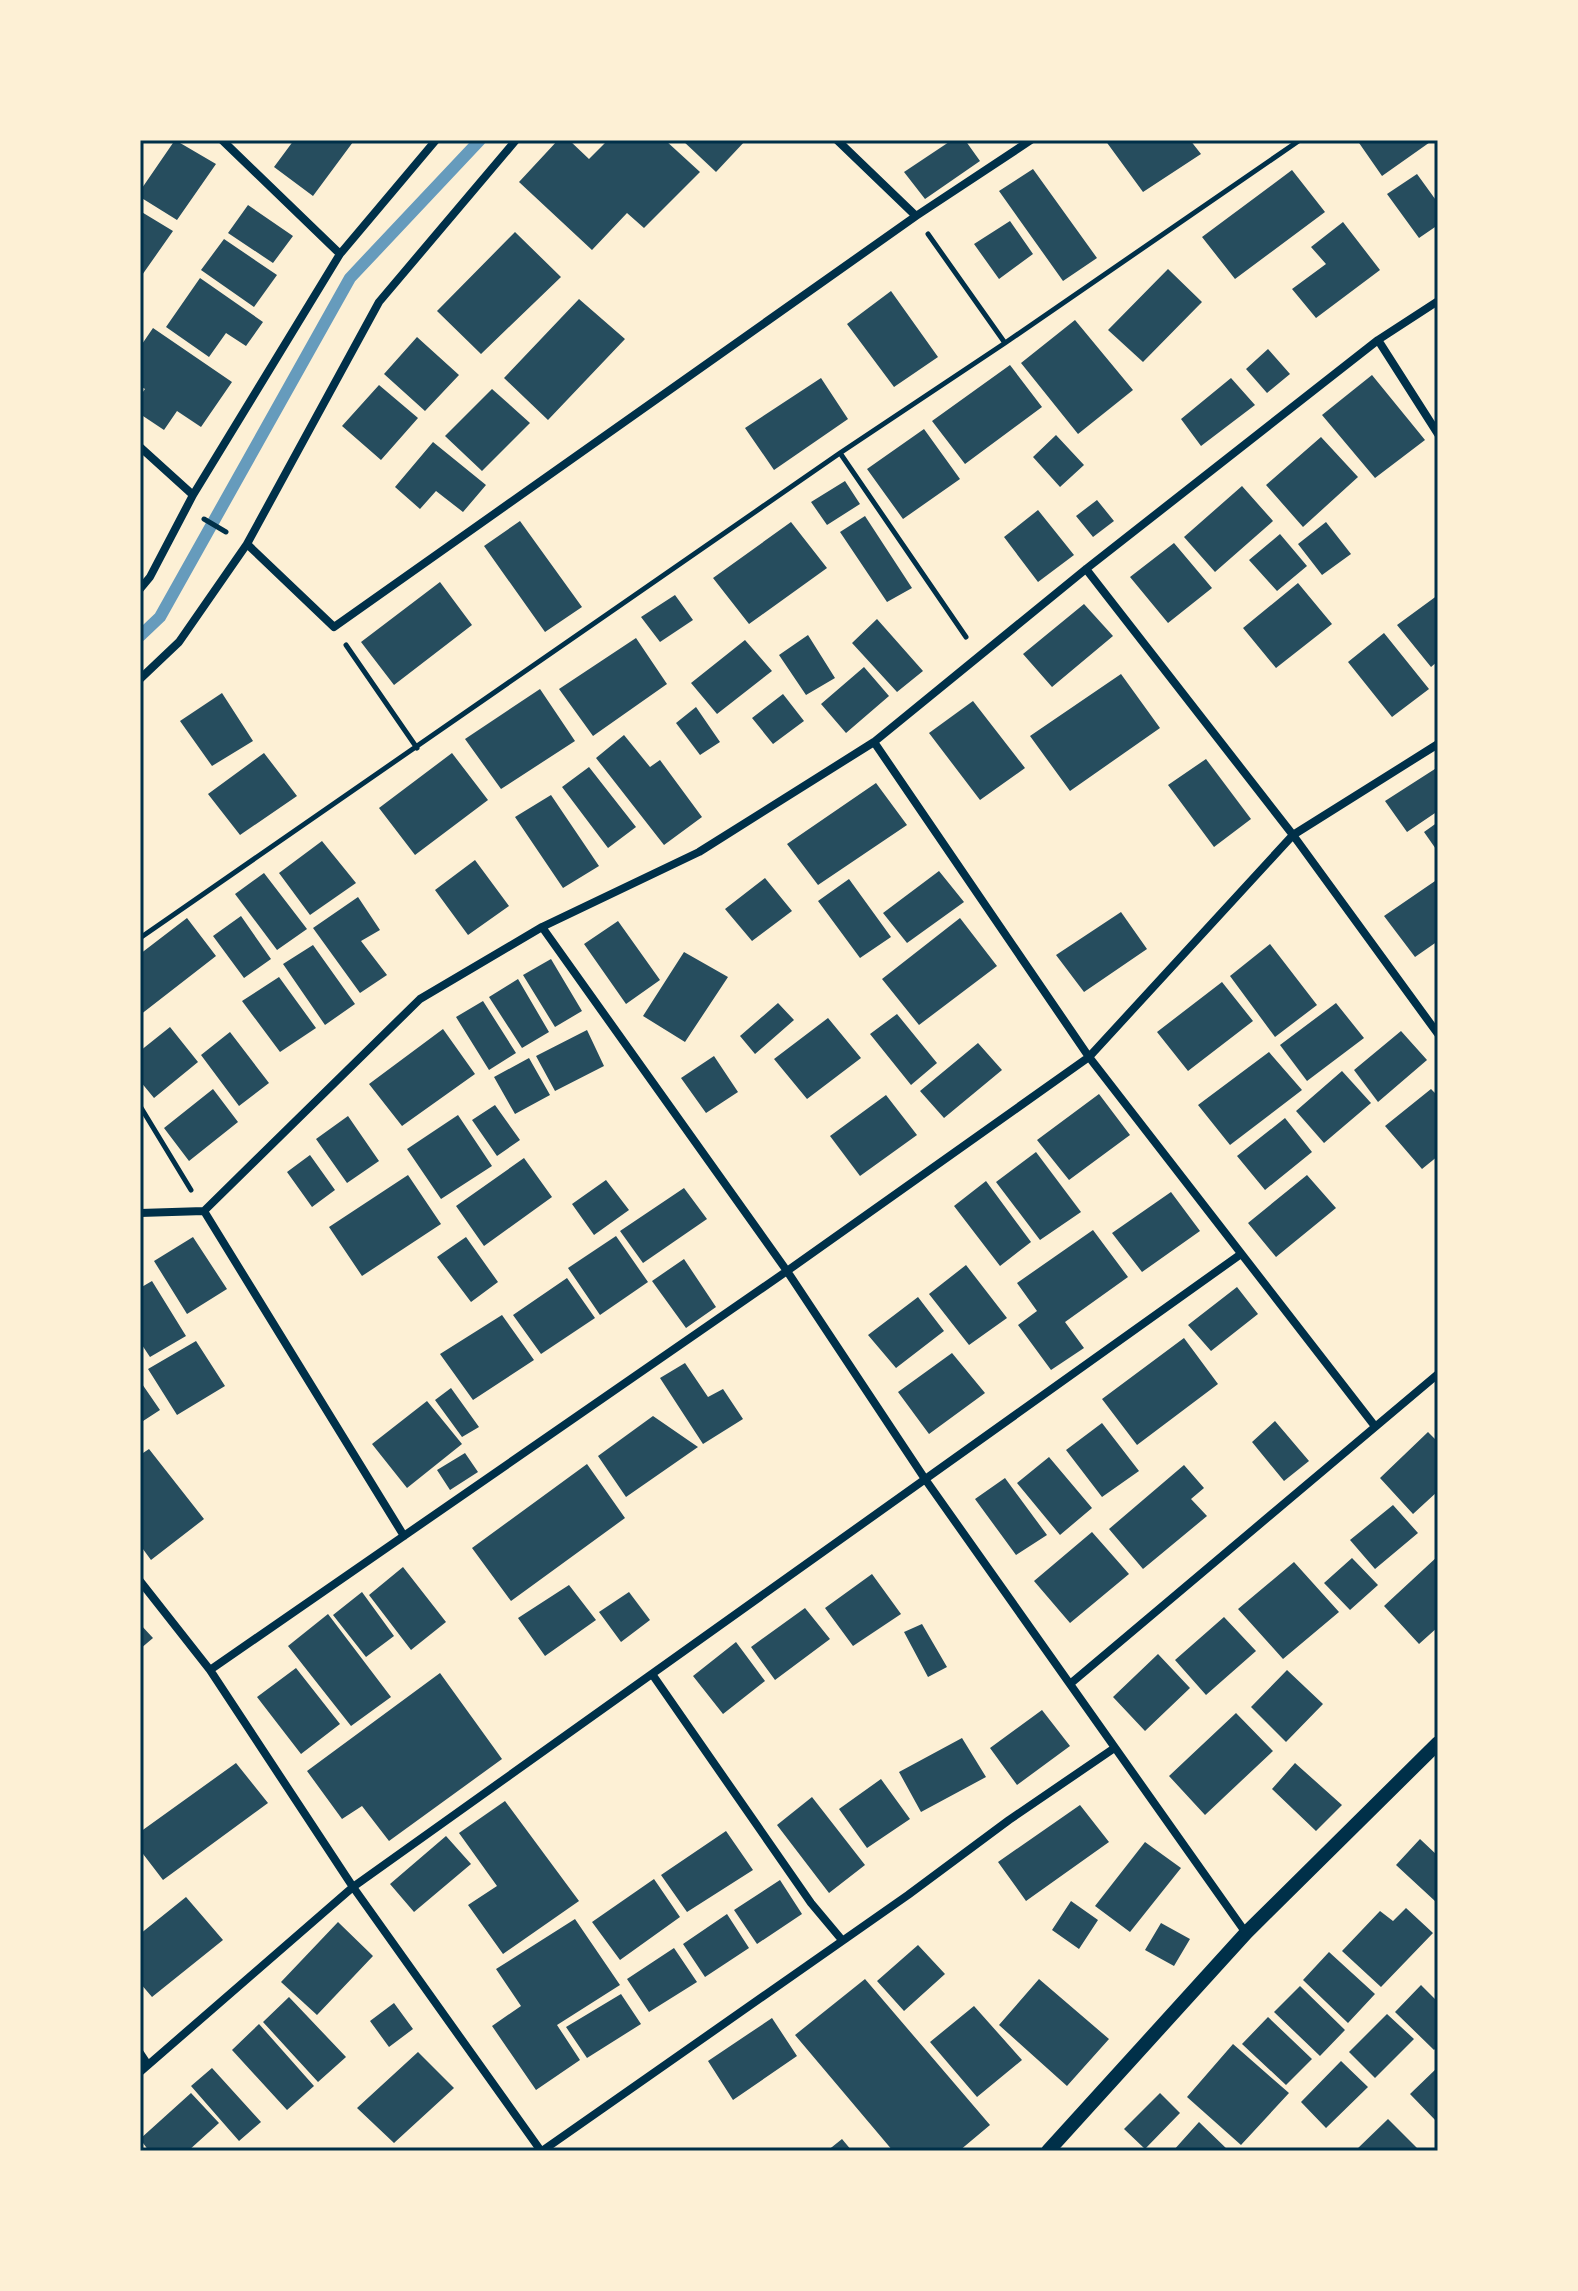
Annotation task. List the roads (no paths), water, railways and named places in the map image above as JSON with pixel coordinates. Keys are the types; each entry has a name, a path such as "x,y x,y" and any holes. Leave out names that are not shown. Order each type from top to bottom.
{"street":[{"path":"222,140 340,254"},
{"path":"140,589 150,577 193,495 340,254 436,140"},
{"path":"140,679 179,642 247,544 379,302 516,140"},
{"path":"837,140 916,216"},
{"path":"247,544 334,627 916,216 1031,140"},
{"path":"140,1213 204,1211 420,999 542,927 699,852 874,742 1086,569 1378,340 1438,301"},
{"path":"1378,340 1438,434"},
{"path":"140,447 193,495"},
{"path":"1086,569 1293,835 1438,1034"},
{"path":"874,742 1089,1057 1374,1425"},
{"path":"210,1670 787,1271 1089,1057 1293,835 1438,744"},
{"path":"542,927 787,1271 925,1479 1246,1933"},
{"path":"204,1211 404,1536"},
{"path":"140,2053 144,2068 353,1887 1241,1254"},
{"path":"1070,1684 1438,1374"},
{"path":"140,1581 210,1670 353,1887 541,2151 1113,1749"},
{"path":"652,1674 811,1903 842,1940"},
{"path":"1048,2151 1246,1933 1438,1743"}],"waterway":[{"path":"140,636 160,617 350,278 480,140"}]}
